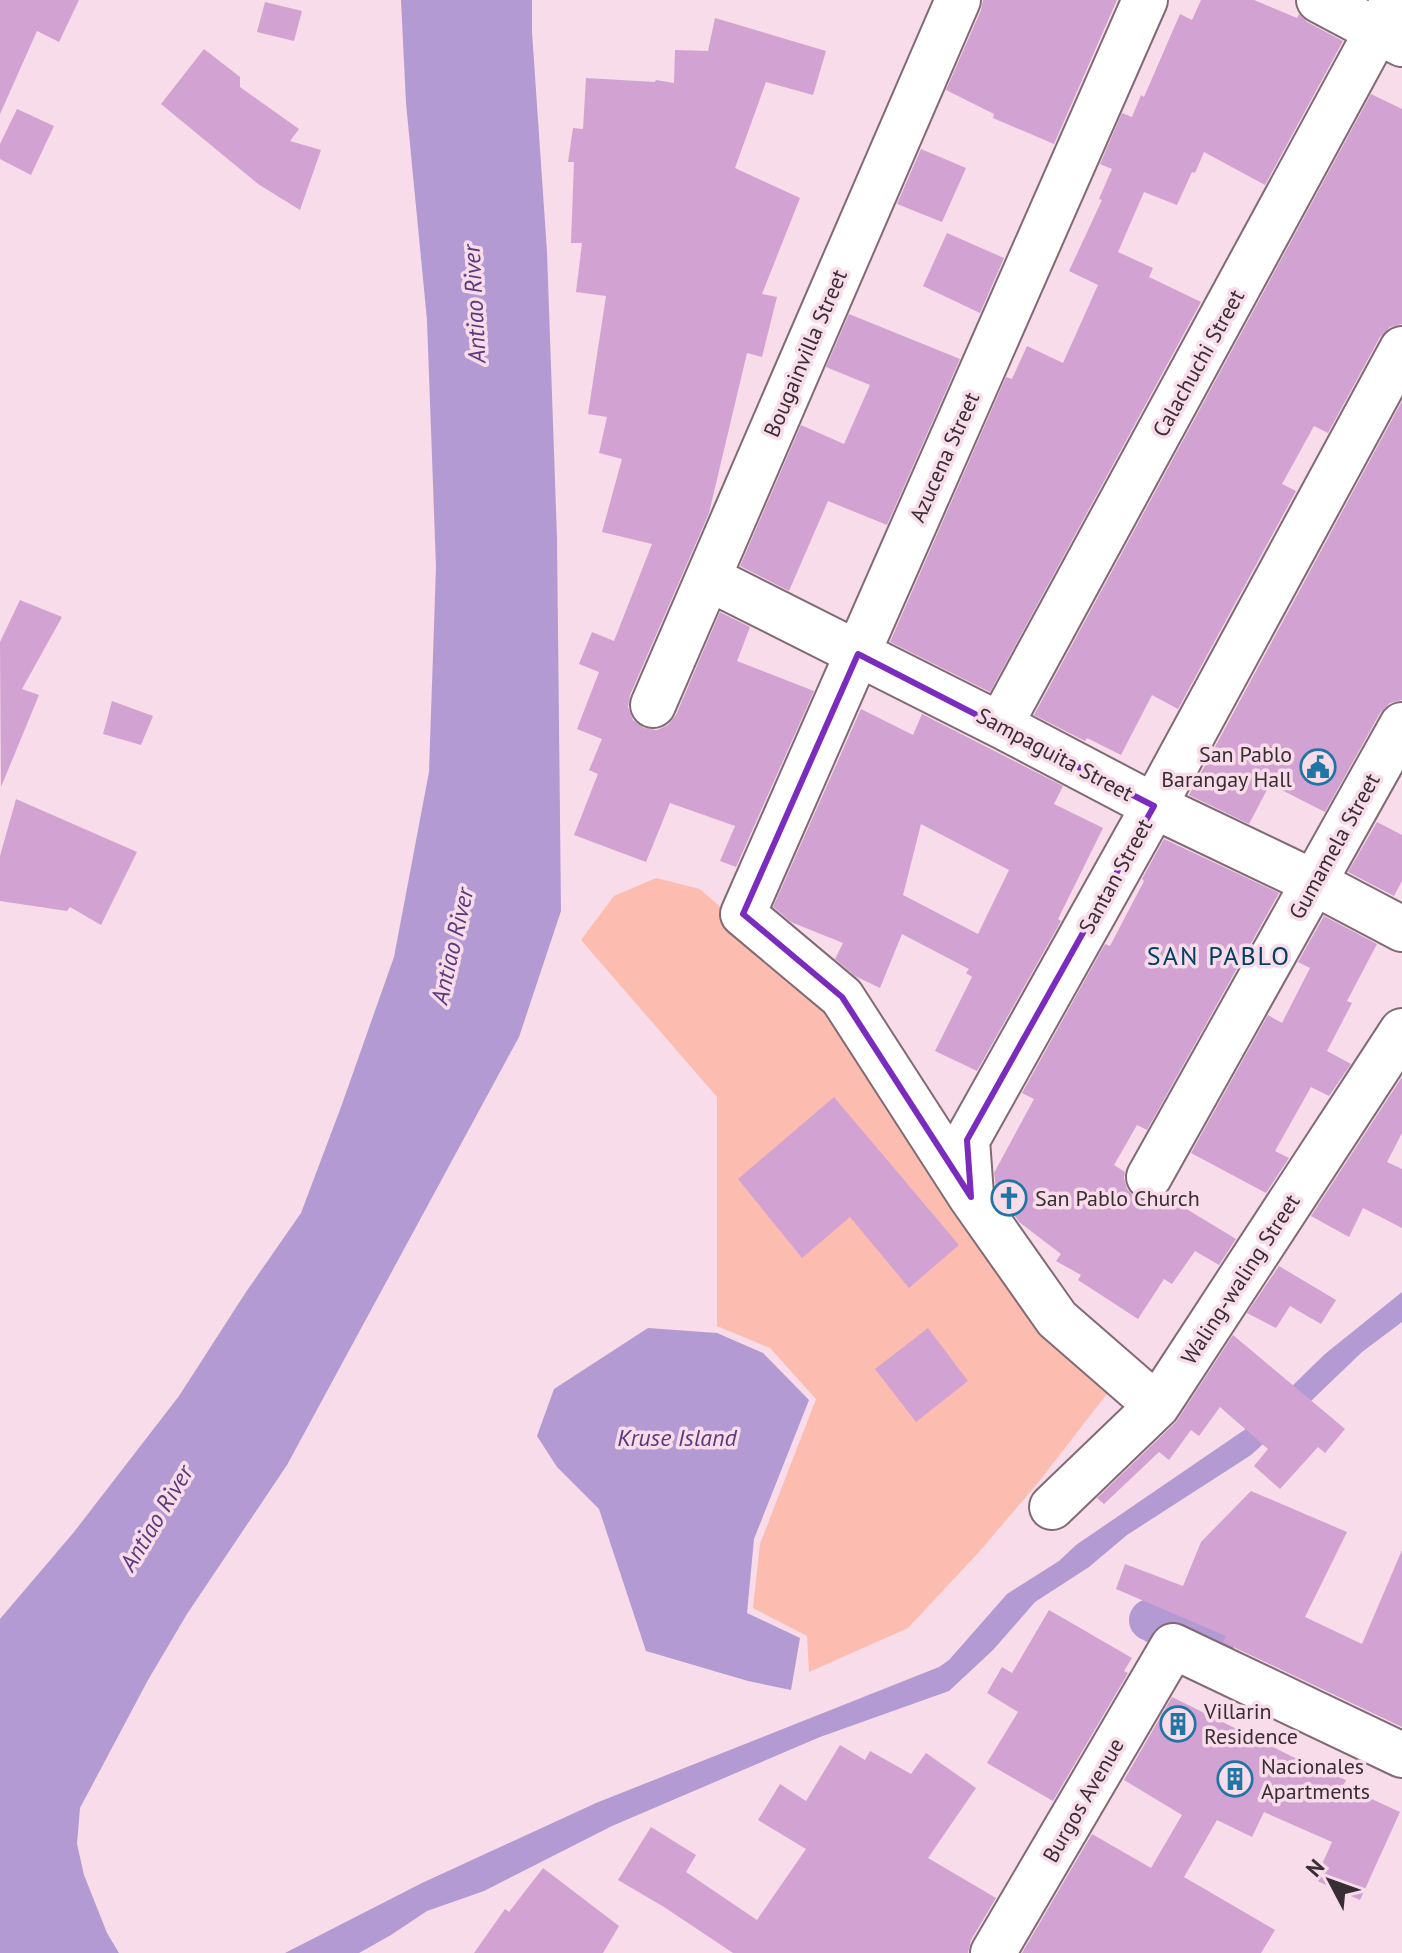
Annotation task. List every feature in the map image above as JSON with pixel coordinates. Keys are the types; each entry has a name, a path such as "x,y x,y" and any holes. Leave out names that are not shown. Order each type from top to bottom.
{"street":[{"name":"Bougainvilla Street","path":"653,705 958,0"},
{"name":"Azucena Street","path":"971,1197 842,997 743,914 1145,0"},
{"path":"1319,0 1391,25"},
{"name":"Calachuchi Street","path":"1000,725 1391,25"},
{"name":"Santan Street","path":"971,1197 967,1140 1154,806 1402,349"},
{"name":"Sampaguita Street","path":"708,578 1402,929"},
{"name":"Gumamela Street","path":"1149,1177 1402,725"},
{"name":"Waling-waling Street","path":"1052,1507 1157,1406 1402,1031"},
{"path":"971,1197 1057,1319 1157,1406"},
{"name":"Burgos Avenue","path":"993,1953 1173,1646 1402,1755"}],"highlighted area":[{"path":"858,654 1154,806 967,1140 971,1197 842,997 743,914"}],"shaded area":[{"path":"656,878 700,889 833,1007 1113,1386 1037,1484 908,1628 809,1672 807,1636 753,1608 760,1544 816,1399 770,1348 717,1326 717,1097 581,940 614,896"}],"water":[{"name":"Antiao River","path":"401,0 532,0 547,252 557,538 561,911 519,1037 287,1465 187,1614 80,1808 77,1844 84,1875 107,1933 119,1953 0,1953 0,1619 74,1532 179,1396 301,1213 394,957 429,772 436,567 427,320 406,103"},
{"path":"1402,1292 1402,1322 1362,1352 1251,1455 1127,1535 1089,1567 1035,1602 993,1650 949,1691 820,1737 612,1826 484,1891 427,1911 359,1953 285,1953 422,1883 596,1803 939,1667 949,1660 1007,1594 1059,1561 1076,1545 1253,1424 1325,1354"},
{"name":"Kruse Island","path":"648,1328 717,1333 763,1353 809,1400 754,1539 747,1613 800,1638 791,1690 748,1681 646,1651 599,1509 557,1467 537,1436 554,1389"}],"building":[{"path":"0,0 79,0 59,42 37,31 0,114"},
{"path":"983,0 1117,0 1054,144 993,118 994,114 946,90"},
{"path":"1201,0 1254,0 1297,18 1299,14 1307,22 1343,41 1265,185 1204,152 1177,205 1144,192 1118,252 1153,268 1149,277 1201,302 990,692 890,642 1006,377 1012,379 1027,346 1063,363 1098,285 1069,271 1102,200 1099,199 1112,169 1100,164 1122,113 1132,117 1141,95 1144,97 1180,14 1192,20"},
{"path":"265,2 302,11 294,41 257,32"},
{"path":"715,18 826,51 813,95 766,82 735,168 800,198 762,294 777,297 762,357 747,353 709,513 630,695 628,707 633,720 644,728 657,730 668,725 676,715 720,612 750,627 737,661 814,691 736,867 720,861 735,826 670,803 646,862 574,835 598,774 589,770 602,739 577,729 599,672 579,664 592,632 614,641 652,544 602,532 622,459 599,453 607,417 588,414 606,296 576,292 582,243 571,243 574,162 568,162 573,128 583,129 586,78 674,83 675,50 708,51"},
{"path":"204,49 240,77 240,87 299,129 290,141 321,150 300,210 258,184 161,104"},
{"path":"1371,94 1402,109 1402,324 1390,327 1380,337 1328,433 1314,426 1282,484 1296,491 1178,709 1152,695 1121,755 1087,738 1085,741 1034,715"},
{"path":"17,109 54,126 31,175 0,159 0,144"},
{"path":"921,149 966,168 942,222 897,204"},
{"path":"947,233 1004,258 980,313 923,286"},
{"path":"849,314 960,359 887,525 828,501 789,591 740,566 801,425 844,444 870,385 826,367"},
{"path":"1402,401 1402,700 1390,703 1380,713 1325,812 1270,784 1249,824 1189,795"},
{"path":"20,600 62,617 22,689 39,695 1,787 0,642"},
{"path":"112,701 153,716 141,745 103,734"},
{"path":"861,709 913,735 922,714 1063,786 1054,804 1103,828 1058,919 1061,921 977,1071 935,1051 972,977 966,973 969,969 902,934 880,988 855,976 835,959 843,943 791,922 773,907","holes":["921,824 1009,870 978,934 903,895"]},
{"path":"16,799 137,852 101,925 70,907 67,911 0,901 0,856"},
{"path":"1377,822 1402,835 1402,881 1394,896 1348,872"},
{"path":"1164,839 1279,893 1147,1130 1137,1125 1114,1165 1125,1172 1127,1189 1136,1198 1150,1202 1165,1196 1236,1239 1219,1265 1195,1251 1172,1284 1164,1279 1138,1319 1078,1280 1081,1275 1056,1261 1061,1254 1019,1222 996,1188 994,1173 1034,1099 1022,1093 1105,944 1110,946"},
{"path":"1324,916 1377,944 1347,1001 1352,1003 1327,1051 1351,1064 1329,1096 1311,1087 1275,1151 1289,1158 1266,1193 1191,1153 1268,1015 1282,1023 1310,968 1298,962"},
{"path":"1402,1077 1402,1133 1387,1162 1402,1169 1402,1228 1363,1208 1349,1237 1311,1216"},
{"path":"834,1097 959,1245 909,1288 850,1217 802,1258 738,1179"},
{"path":"1279,1266 1336,1300 1321,1324 1290,1306 1276,1328 1247,1313"},
{"path":"928,1328 968,1381 916,1422 875,1369"},
{"path":"1233,1335 1345,1429 1325,1453 1318,1447 1280,1489 1254,1466 1268,1449 1220,1407 1199,1436 1191,1430 1169,1460 1159,1452 1104,1504 1097,1498 1176,1422"},
{"path":"1251,1491 1347,1532 1305,1617 1362,1644 1402,1550 1402,1727 1223,1642 1226,1636 1116,1589 1125,1564 1183,1586 1201,1542"},
{"path":"1049,1610 1132,1658 1124,1671 1128,1673 1053,1801 987,1763 1018,1712 987,1693 1002,1667 1012,1673"},
{"path":"1172,1697 1346,1780 1343,1786 1400,1812 1360,1900 1315,1880 1332,1842 1264,1812 1252,1837 1217,1820 1184,1877 1275,1930 1261,1953 1022,1953 1092,1834 1151,1868 1182,1815 1124,1780"},
{"path":"840,1745 865,1760 870,1751 911,1774 926,1753 976,1788 928,1858 996,1898 971,1940 968,1953 733,1953 618,1880 651,1827 696,1855 686,1872 757,1920 806,1849 758,1820 780,1784 806,1801"},
{"path":"543,1868 619,1926 603,1953 474,1953 505,1909 509,1912"}],"waterway":[{"path":"1150,1620 1213,1651"}],"place":[{"name":"San Pablo Barangay Hall","path":"1318,767"},
{"name":"San Pablo Church","path":"1009,1198"},
{"name":"Villarin Residence","path":"1178,1724"},
{"name":"Nacionales Apartments","path":"1235,1779"}],"district":[{"name":"SAN PABLO","path":"1219,955"}]}
